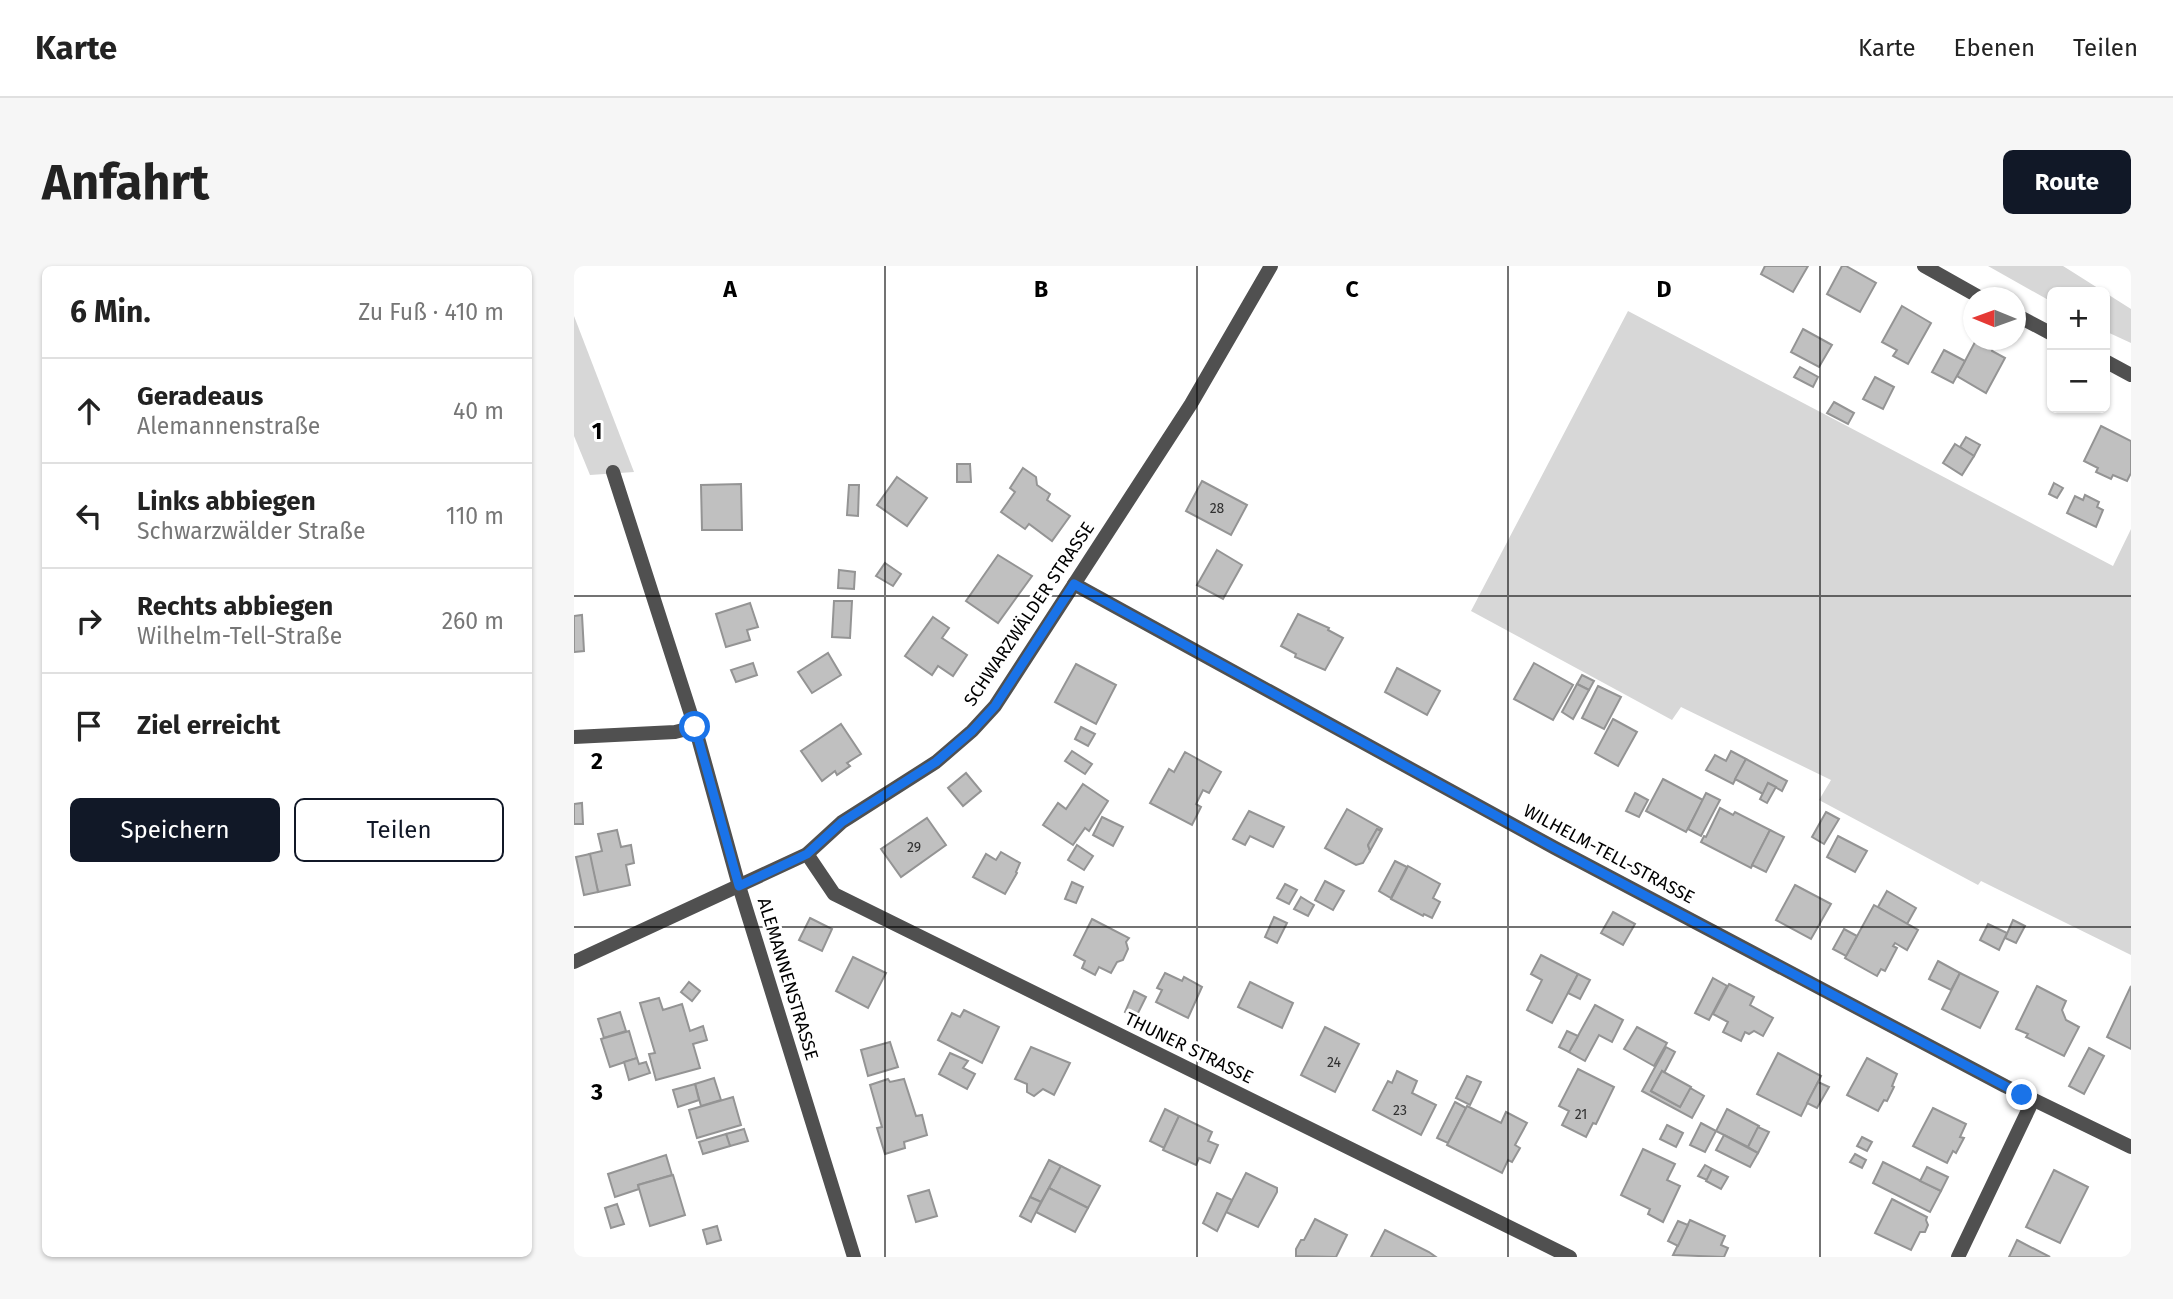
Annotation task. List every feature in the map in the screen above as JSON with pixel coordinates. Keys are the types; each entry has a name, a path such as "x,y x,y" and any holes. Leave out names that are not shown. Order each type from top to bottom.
{"street":[{"name":"SCHWARZWÄLDER STRASSE","path":"574,962 807,854 842,822 936,762 972,731 995,706 1191,404 1271,266"},
{"path":"1924,266 1963,288"},
{"path":"2026,321 2047,331"},
{"path":"2110,364 2131,375"},
{"name":"ALEMANNENSTRASSE","path":"613,472 695,727 739,886 854,1257"},
{"name":"WILHELM-TELL-STRASSE","path":"1074,584 1546,843 2033,1100 2131,1147"},
{"path":"574,737 675,732 695,727"},
{"name":"THUNER STRASSE","path":"807,854 834,894 1570,1257"},
{"path":"1958,1257 2033,1100"}],"shaded area":[{"path":"1988,266 2063,266 2096,287 2047,287 2047,299"},
{"path":"2110,296 2131,309 2131,343 2110,333"},
{"path":"1628,311 2113,566 2131,529 2131,955 1981,881 1978,885 1819,800 1831,780 1681,707 1672,720 1471,611"},
{"path":"574,316 634,472 590,475 574,436"}],"building":[{"path":"1765,266 1808,266 1793,292 1761,274"},
{"path":"1842,266 1876,283 1860,312 1827,294"},
{"path":"1902,306 1931,323 1908,364 1893,356 1897,350 1882,342"},
{"path":"1803,329 1832,345 1819,367 1791,352"},
{"path":"1944,350 1965,361 1953,383 1932,372"},
{"path":"1971,350 1992,350 2005,358 1986,393 1957,376"},
{"path":"1800,367 1818,377 1813,387 1794,377"},
{"path":"1875,377 1894,387 1883,409 1863,399"},
{"path":"1834,402 1854,413 1848,424 1827,413"},
{"path":"2101,426 2131,441 2131,473 2127,481 2113,475 2111,479 2096,472 2098,468 2084,461"},
{"path":"1966,437 1980,445 1974,456 1960,447"},
{"path":"1955,444 1974,456 1962,475 1943,463"},
{"path":"957,464 970,464 971,482 957,482"},
{"path":"1023,468 1036,477 1037,485 1050,494 1047,500 1070,516 1052,541 1029,524 1025,529 1001,512 1015,492 1010,488"},
{"path":"897,477 927,498 907,526 877,505"},
{"path":"1202,481 1247,505 1231,535 1186,511"},
{"path":"2054,483 2063,488 2057,498 2049,494"},
{"path":"741,484 742,530 702,530 701,485"},
{"path":"849,485 859,485 858,516 847,515"},
{"path":"2085,495 2099,502 2097,507 2103,510 2096,527 2067,513 2075,496 2083,500"},
{"path":"1217,550 1242,565 1223,599 1197,585"},
{"path":"998,555 1032,576 998,623 966,601"},
{"path":"885,563 901,574 893,586 876,576"},
{"path":"839,570 855,572 854,589 838,588"},
{"path":"834,601 852,601 850,638 832,637"},
{"path":"750,603 758,627 747,630 750,640 726,647 716,614"},
{"path":"1298,614 1329,628 1328,630 1343,638 1325,670 1295,657 1296,654 1281,646"},
{"path":"582,615 584,651 574,652 574,616"},
{"path":"933,617 949,628 942,638 967,655 953,676 938,666 932,675 905,656"},
{"path":"828,653 841,675 812,693 798,672"},
{"path":"753,663 757,675 736,682 731,670"},
{"path":"1534,663 1573,685 1553,720 1514,699"},
{"path":"1076,664 1116,685 1096,724 1055,702"},
{"path":"1397,668 1440,691 1427,715 1385,692"},
{"path":"1582,675 1594,681 1589,690 1577,684"},
{"path":"1577,684 1589,690 1573,719 1562,712"},
{"path":"1598,686 1621,697 1604,729 1582,718"},
{"path":"1613,719 1637,732 1618,766 1595,753"},
{"path":"841,724 861,754 847,763 850,766 837,775 835,771 822,781 801,751"},
{"path":"1081,727 1095,734 1088,746 1075,739"},
{"path":"1072,751 1092,764 1085,774 1065,761"},
{"path":"1731,751 1746,759 1733,784 1706,770 1715,755 1726,761"},
{"path":"1185,752 1221,772 1209,793 1203,790 1196,804 1201,807 1192,825 1150,803 1169,769 1174,772"},
{"path":"1746,759 1787,781 1782,791 1768,783 1763,794 1735,779"},
{"path":"966,773 981,791 963,806 948,788"},
{"path":"1663,779 1703,800 1686,832 1646,811"},
{"path":"1768,783 1776,787 1767,803 1760,799"},
{"path":"1083,784 1108,801 1089,831 1085,828 1073,845 1043,825 1058,803 1066,809"},
{"path":"1635,793 1648,800 1639,817 1626,811"},
{"path":"1706,793 1720,800 1701,836 1688,829"},
{"path":"582,803 583,824 574,824 574,804"},
{"path":"1720,808 1733,815 1735,812 1770,830 1751,868 1701,842"},
{"path":"1347,809 1382,829 1377,829 1368,845 1370,851 1363,863 1356,865 1325,848"},
{"path":"1249,811 1284,827 1273,847 1250,836 1245,845 1233,839"},
{"path":"1826,812 1839,819 1824,844 1812,837"},
{"path":"1102,817 1123,827 1113,846 1093,835"},
{"path":"927,818 946,845 901,877 881,849"},
{"path":"1377,829 1381,831 1370,851 1368,845"},
{"path":"617,830 621,847 631,845 634,863 626,865 630,885 598,892 589,854 602,851 598,834"},
{"path":"1770,830 1784,837 1766,872 1752,865"},
{"path":"1838,836 1867,851 1855,872 1827,857"},
{"path":"1077,845 1093,856 1084,870 1068,860"},
{"path":"1001,852 1020,863 1005,894 973,877 986,854 996,860"},
{"path":"590,854 598,892 584,895 576,857"},
{"path":"1395,861 1407,867 1391,898 1379,891"},
{"path":"1408,866 1440,884 1433,898 1440,902 1432,918 1391,899"},
{"path":"1325,881 1344,891 1333,910 1315,900"},
{"path":"1072,882 1083,887 1076,903 1065,899"},
{"path":"1285,884 1297,890 1289,904 1277,898"},
{"path":"1795,885 1831,904 1811,939 1776,920"},
{"path":"1887,891 1916,908 1907,924 1878,907"},
{"path":"1301,897 1314,905 1308,916 1294,909"},
{"path":"1874,905 1918,930 1907,950 1895,943 1893,946 1897,948 1885,971 1881,969 1877,976 1845,958"},
{"path":"1613,912 1635,924 1623,945 1601,933"},
{"path":"1274,917 1287,923 1277,943 1265,937"},
{"path":"810,918 832,929 822,951 799,940"},
{"path":"1092,919 1129,938 1123,960 1117,962 1111,973 1099,967 1095,975 1082,968 1085,961 1074,955"},
{"path":"2013,920 2025,926 2016,943 2005,938"},
{"path":"1988,924 2007,933 1999,950 1980,940"},
{"path":"1844,929 1857,936 1846,956 1833,949"},
{"path":"1541,955 1578,974 1552,1023 1527,1010 1542,980 1531,974"},
{"path":"853,957 886,973 868,1008 836,991"},
{"path":"1938,961 1960,973 1951,990 1929,979"},
{"path":"1165,973 1182,981 1184,977 1202,987 1188,1018 1156,1002 1162,990 1157,988"},
{"path":"1960,973 1998,992 1980,1028 1942,1009"},
{"path":"1578,974 1590,980 1580,999 1568,993"},
{"path":"1713,978 1727,986 1709,1020 1695,1013"},
{"path":"689,982 700,991 692,1001 681,992"},
{"path":"1250,982 1293,1003 1282,1028 1238,1007"},
{"path":"1729,984 1754,997 1750,1005 1773,1018 1763,1036 1754,1031 1749,1034 1745,1032 1741,1041 1723,1032 1728,1022 1713,1014"},
{"path":"2037,986 2066,1001 2062,1010 2066,1020 2079,1027 2064,1056 2016,1029"},
{"path":"2131,986 2131,1049 2107,1037"},
{"path":"1134,991 1146,997 1136,1017 1125,1012"},
{"path":"659,998 663,1010 682,1004 690,1031 703,1026 707,1040 693,1044 700,1068 656,1080 649,1054 655,1053 640,1003"},
{"path":"1595,1005 1623,1020 1612,1042 1599,1035 1585,1061 1569,1052"},
{"path":"964,1010 999,1027 982,1063 938,1040 952,1013 960,1017"},
{"path":"620,1012 626,1031 604,1038 598,1019"},
{"path":"1325,1027 1359,1044 1335,1092 1301,1075"},
{"path":"1637,1027 1667,1043 1654,1066 1624,1049"},
{"path":"629,1031 637,1058 610,1067 601,1039"},
{"path":"1567,1031 1578,1036 1569,1052 1559,1047"},
{"path":"890,1042 898,1067 868,1076 861,1050"},
{"path":"1031,1047 1070,1063 1054,1095 1043,1089 1034,1096 1027,1092 1027,1084 1015,1079"},
{"path":"1666,1047 1675,1052 1651,1091 1680,1107 1690,1088 1704,1096 1692,1118 1642,1091"},
{"path":"2089,1048 2104,1056 2084,1094 2069,1086"},
{"path":"950,1053 968,1061 963,1068 975,1074 967,1089 939,1074"},
{"path":"1778,1053 1821,1076 1801,1116 1757,1094"},
{"path":"637,1058 639,1064 646,1062 650,1073 629,1080 624,1062"},
{"path":"1867,1058 1897,1074 1887,1101 1884,1100 1878,1111 1847,1095"},
{"path":"1578,1069 1614,1087 1596,1124 1593,1123 1586,1137 1562,1125 1569,1111 1559,1106"},
{"path":"1397,1071 1417,1081 1412,1093 1436,1105 1421,1135 1373,1110 1388,1081 1392,1083"},
{"path":"1662,1071 1691,1087 1680,1107 1651,1091"},
{"path":"1467,1076 1481,1082 1470,1105 1456,1098"},
{"path":"714,1078 721,1100 701,1106 695,1084"},
{"path":"888,1079 890,1082 904,1079 916,1116 922,1115 927,1135 904,1142 905,1148 885,1154 877,1128 882,1127 870,1085"},
{"path":"1818,1082 1829,1087 1817,1108 1807,1103"},
{"path":"695,1084 699,1100 678,1107 673,1090"},
{"path":"733,1097 741,1125 697,1138 689,1110"},
{"path":"1455,1102 1466,1108 1448,1143 1437,1138"},
{"path":"1467,1106 1501,1123 1506,1112 1527,1123 1515,1145 1520,1148 1512,1162 1508,1160 1502,1173 1447,1145"},
{"path":"1933,1108 1966,1124 1960,1137 1964,1138 1947,1163 1913,1146"},
{"path":"1165,1109 1179,1116 1164,1148 1150,1141"},
{"path":"1727,1109 1759,1126 1748,1147 1716,1131"},
{"path":"1179,1116 1212,1132 1208,1141 1218,1145 1210,1163 1199,1158 1196,1165 1163,1150"},
{"path":"1701,1123 1716,1131 1705,1152 1690,1145"},
{"path":"1667,1125 1683,1133 1676,1147 1660,1139"},
{"path":"1758,1127 1769,1132 1758,1153 1748,1147"},
{"path":"744,1129 748,1141 730,1146 726,1134"},
{"path":"726,1134 730,1146 703,1154 699,1142"},
{"path":"1724,1135 1758,1153 1750,1167 1716,1150"},
{"path":"1862,1137 1872,1142 1867,1151 1857,1146"},
{"path":"1643,1149 1675,1164 1667,1180 1680,1186 1663,1222 1648,1214 1650,1209 1621,1195"},
{"path":"1855,1154 1866,1160 1862,1168 1850,1162"},
{"path":"666,1155 672,1175 638,1185 639,1189 615,1197 608,1174"},
{"path":"1049,1160 1061,1166 1041,1202 1030,1197"},
{"path":"1883,1162 1941,1191 1930,1212 1873,1183"},
{"path":"1705,1165 1712,1169 1707,1180 1698,1176"},
{"path":"1061,1166 1100,1186 1088,1208 1049,1188"},
{"path":"1927,1167 1948,1177 1941,1191 1920,1181"},
{"path":"1712,1169 1728,1177 1721,1189 1706,1181"},
{"path":"2054,1170 2088,1187 2060,1243 2026,1227"},
{"path":"1246,1173 1277,1188 1258,1227 1226,1212"},
{"path":"673,1175 685,1215 650,1226 638,1185"},
{"path":"1049,1188 1088,1208 1075,1232 1036,1212"},
{"path":"929,1190 937,1216 916,1222 908,1196"},
{"path":"1217,1193 1232,1200 1217,1231 1203,1223"},
{"path":"1030,1197 1041,1202 1031,1222 1020,1216"},
{"path":"1892,1199 1927,1217 1925,1232 1920,1232 1911,1250 1875,1233"},
{"path":"617,1204 624,1224 611,1228 605,1208"},
{"path":"1315,1219 1347,1235 1336,1257 1296,1256 1296,1249"},
{"path":"1690,1220 1725,1236 1721,1245 1728,1248 1724,1257 1673,1255"},
{"path":"1678,1221 1688,1225 1678,1246 1668,1241"},
{"path":"717,1226 721,1240 707,1244 703,1230"},
{"path":"1385,1230 1429,1252 1436,1257 1371,1257"},
{"path":"2017,1240 2050,1257 2009,1257"}],"route":[{"path":"695,727 739,886 807,854 842,822 936,762 972,731 995,706 1074,584 1555,848 2022,1095"}]}
